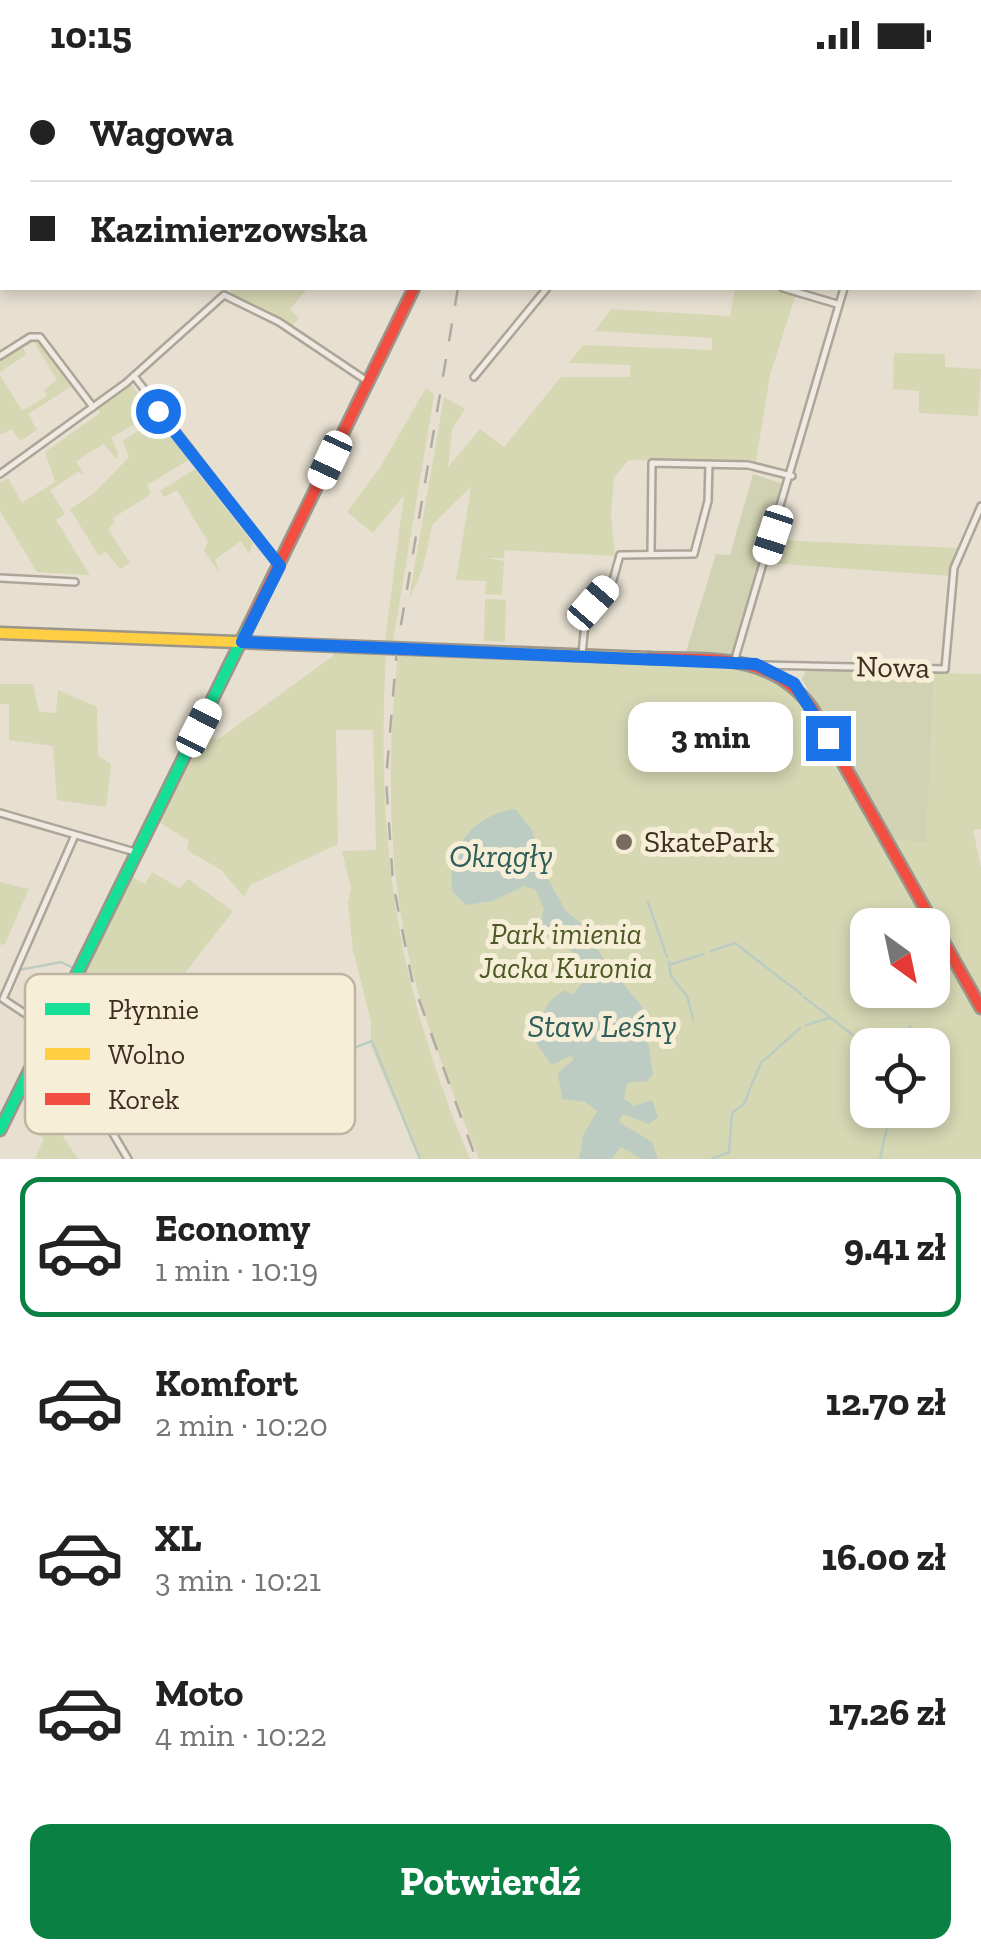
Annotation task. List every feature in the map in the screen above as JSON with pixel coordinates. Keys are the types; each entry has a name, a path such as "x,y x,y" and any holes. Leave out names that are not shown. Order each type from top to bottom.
{"street":[{"path":"78,974 413,290"},
{"path":"474,377 546,290"},
{"path":"790,290 838,304"},
{"path":"734,662 792,476 843,290"},
{"path":"0,474 134,376 224,295 295,332 367,381"},
{"path":"0,356 30,337 40,336 93,407"},
{"path":"134,376 280,566"},
{"path":"651,554 652,463 760,466 792,476"},
{"path":"582,655 586,613 613,580 619,556 694,554 708,501 709,464"},
{"name":"Nowa","path":"761,665 945,668 954,568 981,506"},
{"path":"0,578 75,582"},
{"path":"0,633 761,665 787,678 812,708 981,1008"},
{"path":"224,642 234,659"},
{"path":"787,678 794,664"},
{"path":"0,813 138,852"},
{"path":"25,1014 3,1000 75,835"},
{"path":"0,1130 25,1080"},
{"path":"113,1134 128,1159"}],"green space":[{"path":"232,290 306,290 290,309 299,318 291,327 229,295"},
{"path":"735,290 781,290 796,294 770,375 756,462 629,460 614,477 611,515 615,556 505,550 504,558 487,558 504,561 502,595 485,594 486,581 456,580 471,487 432,525 423,568 409,599 444,397 465,409 452,429 448,467 480,429 504,447 561,377 630,377 630,365 569,363 583,345 712,350 712,338 595,331 611,309 730,316"},
{"path":"37,336 72,386 28,414 37,430 20,441 12,429 0,435 0,375 22,411 47,396 44,390 57,380 34,342 23,348 26,355 0,372 0,360"},
{"path":"894,353 945,354 945,367 981,369 978,416 919,413 919,391 893,389"},
{"path":"130,383 153,413 111,438 118,452 116,459 104,444 76,461 84,474 78,472 50,490 65,514 56,520 90,575 37,572 0,511 0,483 8,478 22,503 55,482 45,452 100,413 97,407"},
{"path":"426,388 434,395 393,642 385,641 404,495 373,533 347,512 381,466"},
{"path":"157,414 192,458 147,485 151,494 113,518 115,523 108,529 130,563 120,569 106,552 99,556 70,509 93,494 129,457 123,441 157,419"},
{"path":"195,469 253,543 249,554 241,541 215,560 220,574 204,551 208,542 177,490 164,497 160,491"},
{"path":"753,474 786,485 733,652 729,657 685,655 716,554 730,555"},
{"path":"775,540 958,548 951,576 767,563"},
{"path":"485,599 506,600 505,642 484,641"},
{"path":"334,649 386,654 384,788 397,911 424,1033 470,1159 419,1159 371,1046 371,1022 353,950 348,903 351,888 342,851 376,850 373,730 336,730 338,844 250,885 244,897 221,870 187,850 189,841 156,820 201,730 217,740 333,656"},
{"name":"Park imienia Jacka Kuronia","path":"398,656 744,668 765,671 799,693 920,908 850,908 850,1008 950,1008 950,959 981,1015 981,1159 479,1159 428,1024 405,939 391,818"},
{"path":"807,668 934,673 926,842 894,839 802,679"},
{"path":"934,673 981,674 981,829 973,830 981,868 981,1001 950,946 950,908 928,908 800,681 894,839 926,841"},
{"path":"0,684 33,684 39,712 56,713 58,690 97,707 98,755 111,765 106,807 57,800 53,746 9,740 9,704 0,704"},
{"path":"152,872 180,888 188,879 233,911 184,974 83,974 129,875 145,884"},
{"path":"0,882 29,889 5,944 0,945"},
{"path":"35,1134 61,1134 78,1159 35,1159 44,1138"}],"water":[{"name":"Staw Leśny","path":"515,809 532,830 543,870 565,910 582,924 606,963 643,1008 653,1074 647,1081 627,1083 624,1099 634,1106 652,1100 658,1117 649,1124 623,1114 619,1122 652,1142 658,1159 642,1159 621,1147 611,1159 579,1159 583,1136 597,1111 585,1102 562,1099 558,1073 574,1059 570,1056 552,1065 529,1033 551,1000 565,990 572,995 586,979 579,961 568,949 538,931 544,909 535,889 524,886 493,901 466,905 453,892 453,863 465,837 486,819"}],"waterway":[{"path":"648,902 667,957"},
{"path":"711,951 735,943 801,994"},
{"path":"672,964 704,954"},
{"path":"19,970 61,962 75,969"},
{"path":"669,962 671,976 687,996 693,1019"},
{"path":"804,997 850,1033"},
{"path":"806,1025 829,1018"},
{"path":"751,1086 761,1063 800,1028"},
{"path":"355,1047 372,1041 420,1159"},
{"path":"712,1159 729,1152 732,1113 744,1104 750,1089"},
{"path":"880,1159 887,1128"}],"railway":[{"path":"458,290 397,648 386,780 393,883 412,980 476,1159"}],"traffic: fast":[{"path":"77,974 249,625"},
{"path":"0,1130 25,1079"}],"traffic: slow":[{"path":"0,633 649,658"}],"traffic: jam":[{"path":"249,625 413,290"},
{"path":"649,658 738,663 759,668 796,690 812,708 981,1008"}],"place":[{"name":"SkatePark","path":"624,842"}],"route":[{"path":"158,411 280,566 242,642 756,664 777,671 794,683 828,738"}],"water label":[{"name":"Okrągły","path":"501,856"}]}
